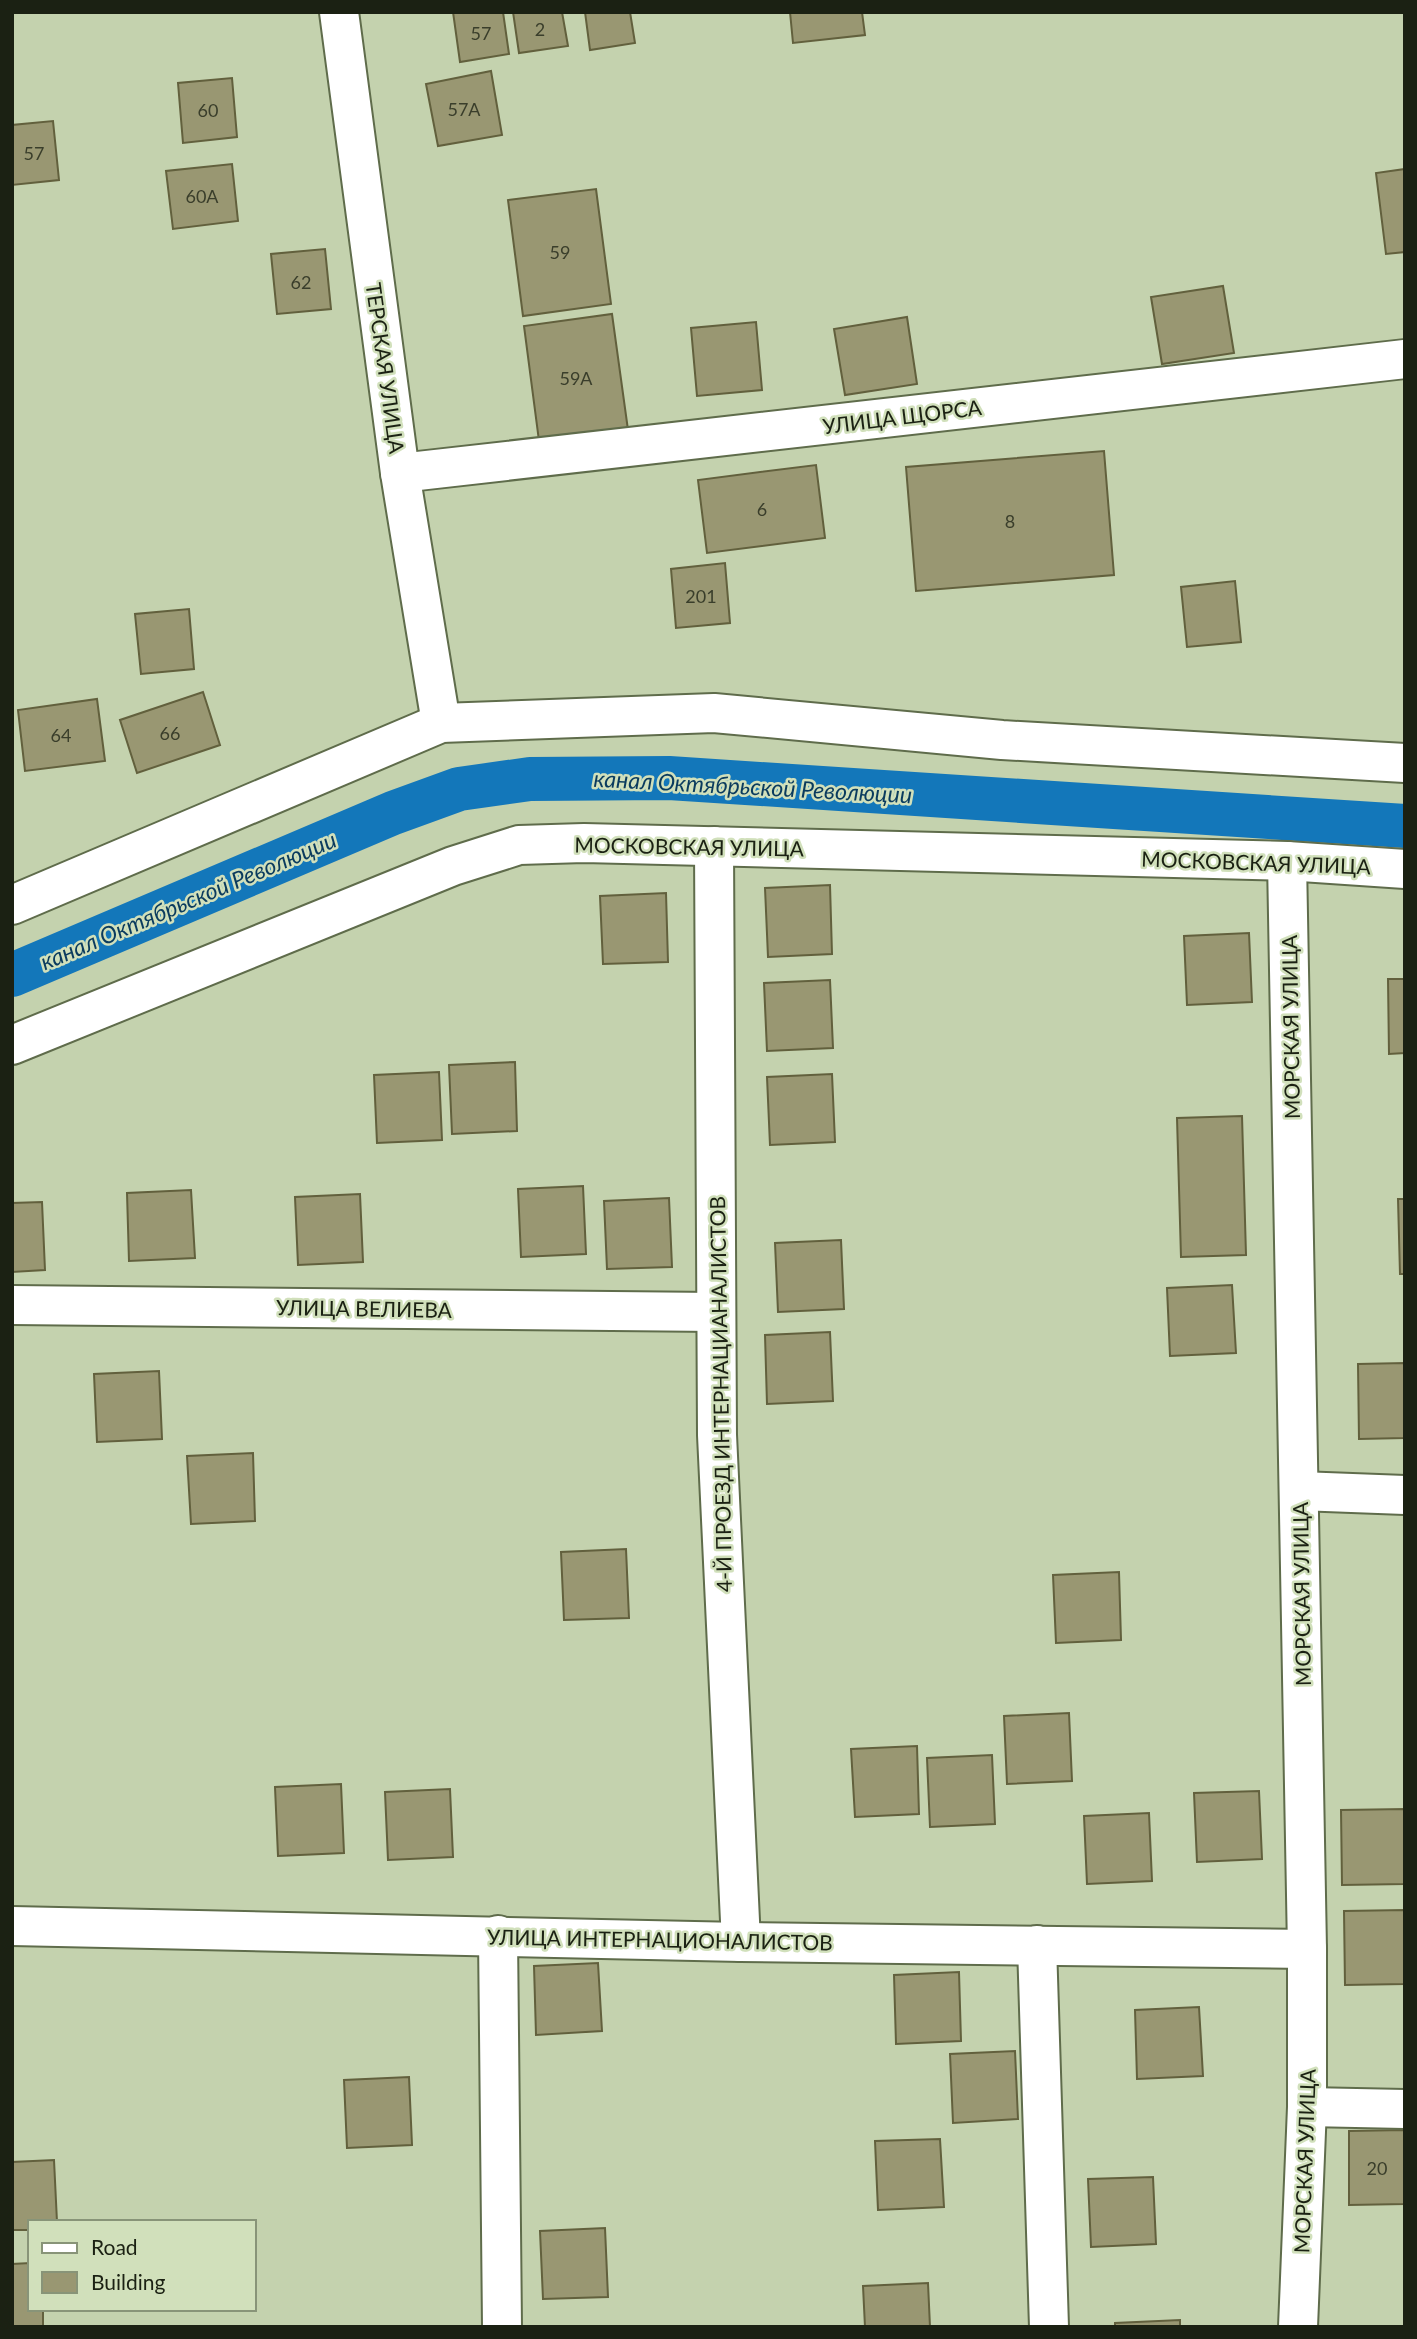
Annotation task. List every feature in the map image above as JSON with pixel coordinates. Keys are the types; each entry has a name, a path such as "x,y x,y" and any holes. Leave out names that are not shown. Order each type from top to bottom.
{"street":[{"name":"ТЕРСКАЯ УЛИЦА","path":"339,12 400,473 441,723"},
{"name":"УЛИЦА ЩОРСА","path":"400,473 1405,359"},
{"path":"12,905 441,723 714,713 1002,740 1405,763"},
{"name":"МОСКОВСКАЯ УЛИЦА","path":"12,1045 453,866 519,845 584,843 1286,861 1405,869"},
{"name":"4-Й ПРОЕЗД ИНТЕРНАЦИАНАЛИСТОВ","path":"714,846 718,1448 741,1941"},
{"name":"МОРСКАЯ УЛИЦА","path":"1286,861 1307,1949 1307,2107 1298,2327"},
{"name":"УЛИЦА ВЕЛИЕВА","path":"12,1305 716,1312"},
{"path":"1299,1491 1405,1495"},
{"name":"УЛИЦА ИНТЕРНАЦИОНАЛИСТОВ","path":"12,1926 1307,1949"},
{"path":"498,1935 502,2327"},
{"path":"1037,1945 1049,2327"},
{"path":"1307,2107 1405,2109"}],"building":[{"path":"453,12 503,12 509,54 460,62"},
{"path":"513,12 562,12 568,46 519,53"},
{"path":"585,12 630,12 635,43 590,50"},
{"path":"790,12 862,12 865,35 793,43"},
{"path":"491,71 502,135 438,146 426,84"},
{"path":"232,78 237,137 183,143 178,83"},
{"path":"53,121 59,180 12,185 12,125"},
{"path":"232,164 238,221 173,229 166,171"},
{"path":"1405,169 1405,252 1386,254 1376,173"},
{"path":"596,189 611,304 523,316 508,200"},
{"path":"325,249 331,309 277,314 271,254"},
{"path":"1223,286 1234,353 1162,364 1151,297"},
{"path":"612,314 628,430 539,441 524,326"},
{"path":"907,317 917,384 845,395 834,329"},
{"path":"756,322 762,390 697,396 691,328"},
{"path":"1104,451 1114,575 916,591 906,467"},
{"path":"816,465 825,538 707,553 698,480"},
{"path":"725,563 730,623 676,628 671,569"},
{"path":"1235,581 1241,642 1187,647 1181,587"},
{"path":"189,609 194,669 141,674 135,614"},
{"path":"203,692 220,745 137,773 120,720"},
{"path":"97,699 105,761 25,771 18,710"},
{"path":"830,885 832,954 768,957 765,888"},
{"path":"666,893 668,962 603,964 600,896"},
{"path":"1249,933 1252,1002 1187,1005 1184,936"},
{"path":"1388,979 1405,979 1405,1053 1389,1054"},
{"path":"830,980 833,1048 767,1051 764,983"},
{"path":"515,1062 517,1131 452,1134 449,1065"},
{"path":"439,1072 442,1140 377,1143 374,1075"},
{"path":"832,1074 835,1142 770,1145 767,1077"},
{"path":"1242,1116 1246,1255 1181,1257 1177,1118"},
{"path":"583,1186 586,1254 521,1257 518,1189"},
{"path":"191,1190 195,1258 129,1261 127,1193"},
{"path":"360,1194 363,1262 298,1265 295,1197"},
{"path":"669,1198 672,1267 607,1269 604,1201"},
{"path":"1398,1199 1405,1199 1405,1274 1400,1274"},
{"path":"42,1202 45,1270 12,1272 12,1203"},
{"path":"841,1240 844,1309 778,1312 775,1243"},
{"path":"1232,1285 1236,1353 1170,1356 1167,1288"},
{"path":"830,1332 833,1401 767,1404 765,1335"},
{"path":"1405,1363 1405,1438 1359,1439 1358,1364"},
{"path":"159,1371 162,1439 97,1442 94,1374"},
{"path":"253,1453 255,1521 191,1524 187,1456"},
{"path":"626,1549 629,1618 564,1620 561,1552"},
{"path":"1119,1572 1121,1640 1056,1643 1053,1575"},
{"path":"1069,1713 1072,1781 1007,1784 1004,1716"},
{"path":"917,1746 919,1814 855,1817 851,1749"},
{"path":"992,1755 995,1824 930,1827 927,1758"},
{"path":"341,1784 344,1853 278,1856 275,1787"},
{"path":"450,1789 453,1857 388,1860 385,1792"},
{"path":"1259,1791 1262,1859 1197,1862 1194,1793"},
{"path":"1405,1809 1405,1884 1342,1885 1341,1810"},
{"path":"1149,1813 1152,1881 1087,1884 1084,1816"},
{"path":"1405,1910 1405,1984 1345,1985 1344,1911"},
{"path":"598,1963 602,2031 536,2035 534,1966"},
{"path":"959,1972 961,2041 896,2044 894,1975"},
{"path":"1199,2007 1203,2076 1137,2079 1135,2010"},
{"path":"1015,2051 1018,2119 953,2123 950,2054"},
{"path":"409,2077 412,2145 347,2148 344,2080"},
{"path":"1405,2130 1405,2204 1349,2205 1349,2131"},
{"path":"940,2139 944,2207 878,2210 875,2141"},
{"path":"54,2160 57,2220 28,2220 28,2230 12,2230 12,2162"},
{"path":"1153,2177 1156,2244 1091,2247 1088,2179"},
{"path":"605,2228 608,2297 543,2299 540,2231"},
{"path":"28,2263 28,2311 43,2311 43,2327 12,2327 12,2264"},
{"path":"928,2283 930,2327 865,2327 863,2286"},
{"path":"1180,2320 1180,2327 1115,2327 1115,2323"}],"waterway":[{"name":"канал Октябрьской Революции","path":"12,975 393,813 459,789 530,779 669,778 1405,826"}]}
